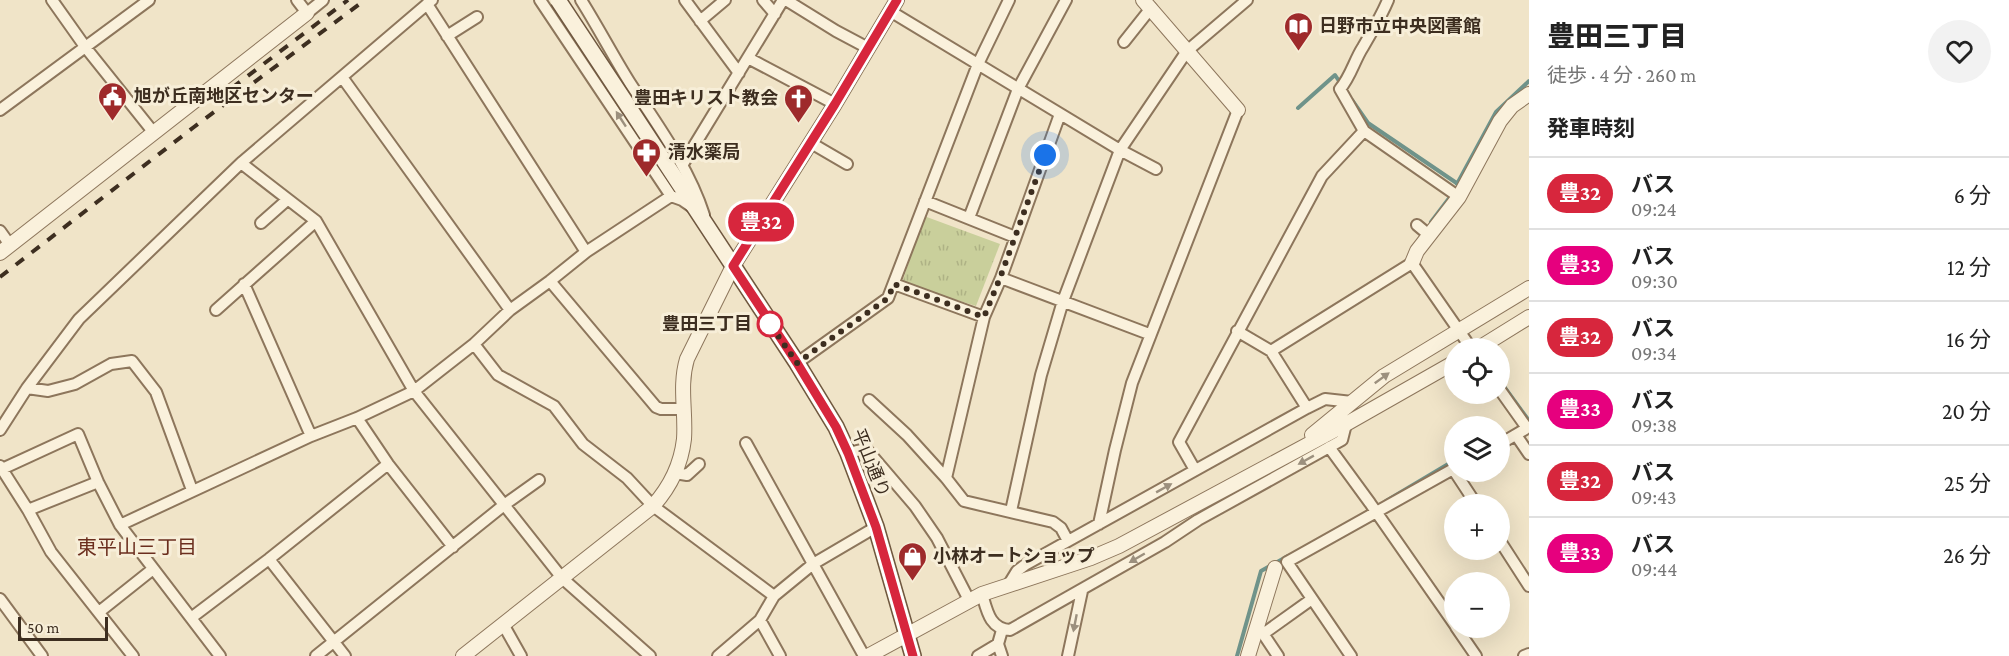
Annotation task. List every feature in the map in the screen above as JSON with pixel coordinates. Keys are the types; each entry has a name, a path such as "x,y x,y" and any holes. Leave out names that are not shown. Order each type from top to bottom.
{"main road":[{"name":"平山通り","path":"558,0 797,363 836,427 876,527 913,656"}],"street":[{"path":"52,0 86,48 154,132"},
{"path":"0,110 149,0"},
{"path":"297,0 307,13"},
{"path":"0,231 5,249 323,0"},
{"path":"540,0 671,196 682,200 697,211"},
{"path":"580,0 683,164 696,190 710,231"},
{"path":"684,0 739,74"},
{"path":"700,21 724,0"},
{"path":"763,0 775,14"},
{"path":"683,164 785,0 868,48"},
{"path":"797,363 888,298 978,64 1009,0"},
{"path":"969,218 1018,88 1066,0"},
{"path":"1011,511 1041,375 1064,301 1120,150 1187,51 1246,0"},
{"path":"1388,0 1349,78 1340,88 1364,130 1460,197"},
{"path":"0,430 27,388 79,319 241,163 430,2 447,36 586,252"},
{"path":"1099,524 1127,400 1149,334 1238,110 1147,4 1124,42"},
{"path":"463,656 653,506 664,494 675,473 684,438 682,387 687,359 733,266 835,104 893,6 978,64 1120,150 1156,169"},
{"path":"447,36 477,17"},
{"path":"748,58 835,104"},
{"path":"594,79 618,63"},
{"path":"342,77 510,310"},
{"path":"1271,351 1412,263 1423,230 1460,197 1500,121 1512,106 1529,94"},
{"path":"946,478 984,317 1016,237 1060,114"},
{"path":"1195,470 1179,442 1322,176 1364,130"},
{"path":"811,143 847,164"},
{"path":"241,163 316,221 414,391 562,578 650,656"},
{"path":"120,525 192,490 414,391 474,344 510,310 586,252 671,196"},
{"path":"261,223 287,200"},
{"path":"925,201 1016,237"},
{"path":"216,310 316,221"},
{"path":"1412,263 1464,338"},
{"path":"1000,278 1149,334"},
{"path":"550,281 656,407 683,409"},
{"path":"244,284 311,436"},
{"path":"894,284 984,317"},
{"path":"1288,455 1384,376 1460,332 1529,288"},
{"path":"1495,338 1529,317"},
{"path":"1237,331 1271,351 1306,408"},
{"path":"474,344 498,375 554,406 583,444 627,478 653,506 774,596"},
{"path":"27,388 48,391 75,384 111,364 132,361 156,392 192,490"},
{"path":"746,443 866,656 975,597 1091,558 1119,546 1346,424 1444,368"},
{"path":"1009,584 1017,571 1306,408 1325,399 1352,402"},
{"path":"869,400 907,435 964,501 1053,522 1068,541"},
{"path":"1510,403 1528,427 1510,438"},
{"path":"357,418 388,464 453,547"},
{"path":"848,453 868,451 915,506 992,622 1002,630 1010,630 1166,542 1198,520 1342,440 1346,424"},
{"path":"133,656 51,552 1,467 78,434 98,482 120,525 220,656"},
{"path":"1516,435 1529,454"},
{"path":"1329,447 1444,609"},
{"path":"191,618 388,464"},
{"path":"675,473 687,475 699,464"},
{"path":"1248,656 1260,630 1281,565 1374,508 1444,474"},
{"path":"316,656 538,480"},
{"path":"28,510 98,482"},
{"path":"718,656 760,620 774,596 813,564 876,527"},
{"path":"1510,557 1529,586"},
{"path":"269,559 345,656"},
{"path":"1281,565 1312,599 1351,656"},
{"path":"99,612 153,569"},
{"path":"1068,656 1082,591"},
{"path":"0,599 42,656"},
{"path":"1260,630 1312,599"},
{"path":"760,620 780,656"},
{"path":"503,624 521,656"},
{"path":"1002,630 998,644 1002,656"},
{"path":"1260,630 1278,656"},
{"path":"1460,656 1473,652 1464,638"},
{"path":"978,656 998,644"},
{"path":"1524,656 1529,654"}],"green space":[{"path":"924,216 1000,244 976,306 902,283"}],"waterway":[{"path":"1298,108 1335,75 1341,84"},
{"path":"1457,184 1496,112 1529,81"},
{"path":"1352,100 1368,123 1458,184"},
{"path":"1431,222 1450,197"},
{"path":"1510,395 1527,418"},
{"path":"1386,501 1444,467"},
{"path":"1237,656 1261,571 1288,556"}],"railway":[{"path":"216,100 348,0"},
{"path":"0,277 194,127 365,0"}],"bus line":[{"name":"豊32","path":"897,0 835,104 733,266 836,427 876,527 913,656"}],"place":[{"name":"日野市立中央図書館","path":"1298,52"},
{"name":"旭が丘南地区センター","path":"113,122"},
{"name":"豊田キリスト教会","path":"799,124"},
{"name":"清水薬局","path":"647,178"},
{"name":"豊田三丁目","path":"770,324"},
{"name":"小林オートショップ","path":"912,582"}],"district":[{"name":"東平山三丁目","path":"137,547"}],"route":[{"path":"770,324 765,317 797,363 888,298 894,284 984,317 1045,155"}]}
